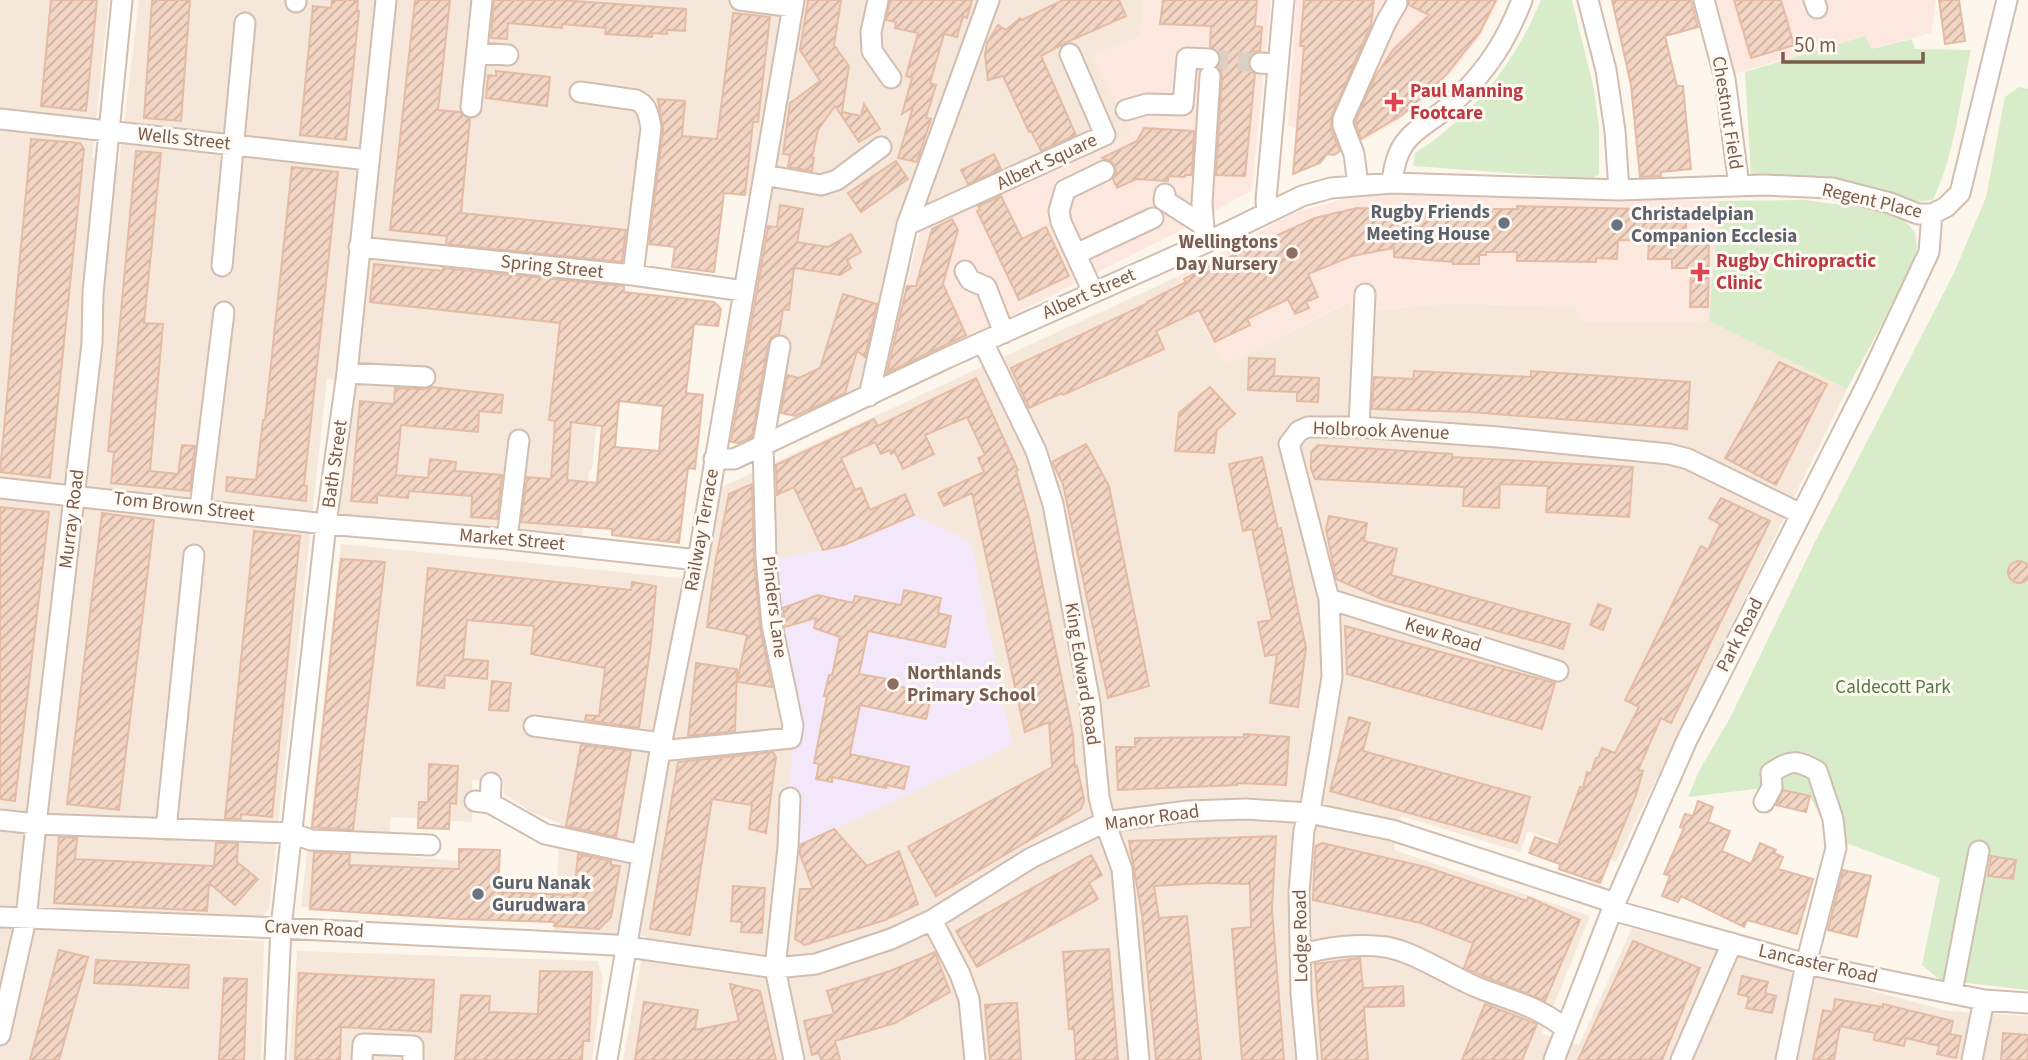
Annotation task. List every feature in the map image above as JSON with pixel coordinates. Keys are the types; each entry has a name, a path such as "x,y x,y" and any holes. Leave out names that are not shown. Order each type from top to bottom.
{"street":[{"name":"Murray Road","path":"0,1035 26,919 92,343 93,293 107,131 122,0"},
{"name":"Bath Street","path":"275,1060 281,928 326,524 347,373 386,0"},
{"path":"471,107 482,0"},
{"path":"740,0 794,3"},
{"path":"878,0 870,32 872,51 891,78"},
{"path":"869,396 907,225 989,0"},
{"path":"1268,213 1269,63 1283,0"},
{"path":"1392,183 1397,155 1405,140 1457,100 1491,61 1511,30 1522,0"},
{"path":"1588,0 1606,70 1615,131 1619,190"},
{"name":"Chestnut Field","path":"1704,0 1726,79 1739,186"},
{"name":"Regent Place","path":"1268,213 1302,196 1331,188 1392,183 1619,190 1739,186 1832,188 1918,214 1932,214 1946,207 1960,193 2007,0"},
{"name":"Railway Terrace","path":"607,1060 661,747 698,560 794,3"},
{"path":"1358,185 1354,154 1343,119 1385,22 1397,3"},
{"path":"222,266 245,23"},
{"path":"477,53 508,55"},
{"name":"Albert Square","path":"907,225 1105,135 1070,54"},
{"path":"1126,110 1147,104 1183,105 1187,58 1210,67 1202,204 1204,234"},
{"path":"580,92 636,100 649,116 651,128 633,275"},
{"name":"Wells Street","path":"0,119 368,160"},
{"path":"764,175 821,185 837,180 881,147"},
{"path":"1093,292 1061,222 1059,211 1065,190 1104,171"},
{"path":"1165,194 1164,200 1204,234"},
{"name":"Albert Street","path":"715,459 734,459 1093,292 1204,234 1268,213"},
{"name":"Park Road","path":"1554,1060 1613,906 1687,740 1866,386 1929,252 1932,214"},
{"path":"1076,254 1153,218"},
{"name":"Spring Street","path":"359,247 633,275 744,291"},
{"path":"965,271 970,280 986,287 1004,333"},
{"path":"1359,427 1365,294"},
{"path":"200,508 224,312"},
{"name":"King Edward Road","path":"983,342 1036,451 1053,504 1090,703 1100,797 1105,822 1122,869 1139,1060"},
{"name":"Pinders Lane","path":"661,747 791,737 793,726 772,625 766,558 764,444 780,346"},
{"path":"347,373 425,377"},
{"name":"Holbrook Avenue","path":"1308,813 1332,677 1329,599 1289,444 1299,431 1308,427 1359,427 1669,454 1688,459 1801,513"},
{"path":"508,539 519,440"},
{"name":"Tom Brown Street","path":"0,488 326,524"},
{"name":"Market Street","path":"326,524 508,539 698,560"},
{"path":"166,829 194,555"},
{"name":"Kew Road","path":"1329,599 1558,671"},
{"path":"534,726 661,747"},
{"path":"1764,802 1772,787 1772,773 1789,762 1798,761 1817,771 1833,819 1836,848 1806,964 1786,1060"},
{"path":"486,796 545,834 642,855"},
{"path":"790,798 788,847 775,968 794,1060"},
{"name":"Manor Road","path":"627,946 775,968 816,964 891,939 932,920 1031,858 1105,822 1188,811 1247,809 1308,813 1392,830 1613,906"},
{"name":"Lodge Road","path":"1307,1060 1299,892 1308,813"},
{"path":"0,820 36,824 292,833 311,840 430,845"},
{"path":"1952,992 1979,851"},
{"name":"Lancaster Road","path":"1613,906 1806,964 1984,1000 2028,1003"},
{"name":"Craven Road","path":"0,917 627,946"},
{"path":"932,920 961,974 969,999 975,1060"},
{"path":"1681,1060 1732,943"},
{"path":"1300,955 1313,951 1364,946 1388,947 1476,986 1548,1013 1566,1029"},
{"path":"1972,1060 1984,1000"},
{"path":"362,1060 363,1044 413,1046 413,1060"}],"shaded area":[{"path":"0,0 109,0 92,157 119,163 139,0 1143,0 1141,36 1093,55 1132,134 901,235 884,283 861,388 806,414 783,413 769,394 742,389 772,198 635,184 627,261 620,261 599,396 582,536 342,516 335,510 349,382 327,379 269,909 260,919 0,905"},
{"path":"1143,0 1271,0 1252,190 1174,234 881,381 922,225 1132,134 1092,55 1141,36"},
{"path":"1296,0 1499,0 1479,38 1454,70 1426,99 1396,122 1356,145 1288,126"},
{"path":"1715,0 1936,0 1931,33 1870,49 1865,36 1730,75"},
{"path":"1358,195 1719,201 1709,321 1582,322 1575,307 1449,303 1350,313 1350,301 1226,364 1177,277 1293,213"},
{"path":"1177,277 1226,364 1351,301 1351,313 1449,303 1576,307 1582,322 1709,321 1847,389 1616,862 1528,831 1520,852 1401,816 1394,850 1590,916 1542,1034 1579,1045 1632,928 1948,1011 2028,1016 2028,1060 623,1060 646,936 554,931 560,823 532,813 504,793 503,782 472,780 472,822 391,817 389,836 405,836 404,856 459,861 457,919 301,907 341,544 699,580 715,490"},
{"name":"Northlands Primary School","path":"914,515 971,542 1012,745 797,847 787,815 794,739 772,560 844,545"},
{"path":"0,928 264,941 261,1060 0,1060"},
{"path":"297,951 598,961 603,977 592,1060 289,1060"}],"green space":[{"path":"1541,0 1572,0 1594,89 1599,127 1599,174 1592,179 1413,166 1415,153 1456,122 1490,86 1518,45"},
{"path":"1865,36 1871,49 1912,39 1915,49 1971,50 1952,145 1933,200 1914,202 1759,179 1751,175 1745,72"},
{"name":"Caldecott Park","path":"2019,87 2028,89 2028,990 1940,980 1922,965 1940,878 1830,837 1810,796 1772,787 1688,797 1699,771 1730,718 1814,544 1954,273 1986,197 2005,97"},
{"path":"1804,200 1880,210 1901,217 1915,232 1917,247 1909,274 1847,389 1709,321 1719,201"}],"building":[{"path":"51,0 97,0 86,111 41,106"},
{"path":"152,0 190,0 181,121 144,118"},
{"path":"332,0 358,0 346,140 300,135 313,6 331,8"},
{"path":"415,0 450,0 438,110 460,112 470,119 461,213 626,230 622,262 446,244 447,236 390,230"},
{"path":"494,0 560,0 686,9 685,31 667,30 667,34 652,33 652,37 605,34 606,28 562,24 562,28 508,23 507,39 491,38"},
{"path":"808,0 841,0 834,45 849,66 842,112 861,116 864,104 880,129 859,142 835,106 818,130 812,171 788,167 790,155 783,154 790,103 820,81 800,50"},
{"path":"890,0 972,0 967,18 963,16 957,37 944,34 930,83 936,85 926,118 931,119 917,162 898,158 913,107 902,114 912,78 906,76 918,33 895,28 896,22 886,20"},
{"path":"1063,0 1119,0 1126,16 1041,56 1076,135 1041,151 1031,131 1029,132 1003,76 988,80 985,55 987,43 998,25 1006,30 1020,18 1022,20"},
{"path":"1163,0 1257,0 1255,26 1262,27 1260,51 1254,52 1248,62 1249,69 1255,74 1245,176 1216,175 1222,77 1220,54 1210,47 1211,26 1160,24"},
{"path":"1304,0 1374,0 1371,25 1332,115 1331,129 1340,151 1334,155 1327,154 1320,163 1293,174 1304,46 1300,46"},
{"path":"1409,0 1496,0 1480,32 1446,75 1402,115 1361,139 1355,122 1375,77 1393,50 1429,15 1409,5"},
{"path":"1612,0 1691,0 1698,27 1665,36 1677,86 1683,86 1691,169 1661,172 1661,176 1640,177 1631,85"},
{"path":"1734,0 1781,0 1794,45 1751,58"},
{"path":"1939,0 1959,0 1965,41 1945,44"},
{"path":"733,13 770,17 758,122 753,122 745,195 724,193 714,272 672,267 675,247 649,244 663,129 658,99 685,101 682,136 717,139"},
{"path":"496,71 550,77 547,106 486,98 488,75 496,76"},
{"path":"1144,128 1194,131 1192,175 1168,176 1168,181 1136,179 1117,188 1113,179 1115,166 1102,158 1137,141"},
{"path":"31,139 80,143 84,149 50,478 0,472"},
{"path":"136,151 161,153 144,323 163,324 150,471 178,474 182,445 195,446 190,491 111,483 114,452 108,451"},
{"path":"994,154 1001,169 968,184 961,170"},
{"path":"896,161 908,179 861,212 848,193"},
{"path":"292,167 338,172 304,485 307,486 306,501 226,491 227,477 256,480"},
{"path":"1001,196 1022,239 1046,227 1069,276 1019,300 977,211 980,210 978,206"},
{"path":"780,205 803,209 797,242 828,247 851,234 861,252 847,260 851,268 840,275 794,268 789,310 783,309 779,334 771,338 768,344 752,437 738,443 731,442 768,226 777,227"},
{"path":"1517,206 1686,210 1686,238 1709,238 1708,307 1690,307 1691,268 1672,268 1672,259 1648,259 1649,241 1618,240 1617,259 1596,258 1596,262 1517,261 1517,252 1486,252 1486,255 1479,255 1479,264 1453,264 1394,257 1394,248 1352,256 1308,274 1318,297 1306,302 1309,308 1295,314 1288,299 1247,319 1250,325 1215,342 1199,310 1156,331 1164,349 1029,408 1011,368 1148,303 1186,282 1184,279 1210,266 1315,218 1357,208 1492,212 1492,209 1518,209"},
{"path":"952,219 958,230 943,284 966,335 887,373 907,286 916,286 932,229"},
{"path":"374,264 624,286 624,292 714,302 721,309 718,326 694,324 686,393 703,395 695,469 688,468 679,543 612,535 612,529 521,522 527,477 551,479 555,421 549,420 560,323 370,302","holes":["619,401 663,406 659,451 615,447","571,422 602,426 597,483 567,480"]},
{"path":"843,294 877,304 865,357 857,351 845,393 795,416 781,413 787,375 799,378 820,368"},
{"path":"1249,358 1275,359 1274,376 1319,378 1318,402 1297,401 1297,392 1248,390"},
{"path":"1779,362 1827,384 1776,485 1725,458"},
{"path":"1414,371 1531,377 1531,371 1690,382 1687,429 1470,412 1372,409 1374,377 1413,379"},
{"path":"976,378 1018,470 1016,471 1029,518 1073,735 1075,767 1077,766 1084,800 1081,809 936,896 908,847 1052,767 1049,722 1025,732 972,493 944,506 938,493 984,472 978,458 985,455 967,417 925,435 934,454 903,469 895,452 891,454 890,450 881,454 875,442 841,458 855,490 861,488 870,510 905,494 914,515 844,545 823,550 794,487 777,495 776,465 874,419 878,426"},
{"path":"431,387 503,395 501,413 479,411 478,432 401,425 396,475 428,478 430,459 456,462 455,471 502,475 497,519 471,517 472,496 409,491 408,498 377,495 377,503 351,501 360,401 394,404 395,388"},
{"path":"1210,387 1235,414 1217,430 1214,453 1175,451 1179,413"},
{"path":"1086,444 1109,486 1149,686 1108,698 1063,484 1052,462"},
{"path":"1318,445 1452,454 1452,457 1633,467 1629,517 1546,512 1548,486 1500,484 1499,508 1463,506 1464,487 1315,479 1311,469 1311,452"},
{"path":"1262,457 1278,529 1281,528 1306,648 1298,707 1270,703 1277,654 1265,656 1258,622 1272,620 1252,529 1243,531 1229,464"},
{"path":"752,484 754,559 760,626 772,687 737,682 747,635 707,627 715,564 729,494"},
{"path":"1721,498 1770,521 1671,723 1661,718 1638,770 1643,771 1636,795 1600,883 1559,869 1560,864 1529,853 1535,837 1558,845 1580,787 1583,788 1587,772 1591,773 1602,748 1615,753 1639,707 1625,700 1701,546 1708,550 1720,524 1709,518"},
{"path":"0,507 49,512 15,801 0,799"},
{"path":"102,513 154,520 119,810 67,804"},
{"path":"1329,516 1367,523 1364,541 1397,549 1391,575 1570,624 1563,649 1384,600 1336,579 1326,529"},
{"path":"254,531 300,536 272,817 241,814 241,819 225,818"},
{"path":"341,559 385,562 353,830 312,827"},
{"path":"2019,561 2029,568 2030,572 2023,582 2019,583 2009,576 2008,572 2015,562"},
{"path":"428,568 631,590 632,582 656,586 639,728 585,720 586,715 599,716 605,668 531,654 534,626 467,620 463,659 488,661 487,679 445,675 444,688 417,685"},
{"path":"904,590 941,598 938,613 951,616 945,647 868,631 859,674 893,680 892,685 916,690 915,694 931,697 926,719 860,705 850,754 909,767 904,789 832,777 832,782 816,779 819,764 814,763 827,696 824,696 829,675 832,675 840,637 814,628 816,618 785,627 783,608 818,595 853,603 855,596 901,605"},
{"path":"1598,604 1611,609 1603,630 1590,625"},
{"path":"1345,626 1555,683 1542,729 1347,674"},
{"path":"696,663 737,669 735,731 688,736"},
{"path":"492,681 511,683 508,711 489,710"},
{"path":"1349,717 1370,723 1363,751 1530,797 1517,843 1330,791"},
{"path":"1244,734 1289,737 1286,785 1237,783 1118,790 1116,747 1135,747 1135,738 1244,737"},
{"path":"581,745 631,751 616,837 566,826"},
{"path":"773,752 776,757 766,833 749,829 752,805 712,799 690,935 650,929 678,762"},
{"path":"429,764 458,766 456,804 450,803 449,829 418,828 419,802 428,802"},
{"path":"1783,790 1810,796 1806,812 1776,805"},
{"path":"1698,801 1713,807 1708,822 1730,831 1722,851 1751,864 1760,843 1776,850 1774,853 1783,857 1778,869 1813,879 1797,934 1747,920 1744,927 1681,896 1678,902 1662,896 1670,876 1664,874 1684,828 1680,827 1685,814 1693,816"},
{"path":"834,829 867,866 899,851 918,904 885,920 805,945 795,939 800,889 813,889 800,854 800,845"},
{"path":"1276,836 1272,909 1284,1060 1242,1060 1232,929 1251,927 1250,884 1207,883 1154,886 1159,918 1187,916 1201,1060 1156,1060 1142,915 1129,841"},
{"path":"59,837 77,838 75,859 214,866 216,843 238,843 237,862 258,879 235,905 209,883 207,911 54,903"},
{"path":"1322,843 1426,867 1527,901 1528,897 1580,920 1545,1001 1464,968 1473,943 1421,923 1313,900 1315,851 1316,846"},
{"path":"459,849 500,850 498,892 574,895 578,854 611,861 611,865 620,866 611,917 599,929 554,926 555,922 457,919 310,909 314,852 350,854 349,865 459,869"},
{"path":"1091,855 1102,875 1089,883 1098,899 977,967 956,931"},
{"path":"1991,856 2016,860 2013,879 1988,876"},
{"path":"1843,870 1871,876 1857,937 1828,930"},
{"path":"733,886 765,888 762,933 741,932 742,922 731,921"},
{"path":"1633,941 1700,968 1662,1060 1578,1060"},
{"path":"1109,949 1118,1060 1076,1060 1074,1029 1069,1029 1063,952"},
{"path":"59,950 88,957 59,1060 30,1060"},
{"path":"935,952 950,992 895,1023 835,1041 840,1060 821,1060 819,1053 812,1055 804,1021 834,1014 827,991 890,971"},
{"path":"1360,958 1363,988 1403,986 1404,1006 1364,1007 1368,1060 1322,1060 1315,964"},
{"path":"96,960 189,965 188,988 94,983"},
{"path":"540,971 592,972 589,1041 583,1041 582,1060 455,1060 461,995 490,996 489,1012 538,1014"},
{"path":"299,973 434,980 431,1032 341,1027 340,1060 295,1060"},
{"path":"1742,976 1768,982 1765,993 1776,996 1772,1013 1746,1008 1749,997 1738,994"},
{"path":"224,978 247,979 244,1060 219,1060"},
{"path":"730,984 760,991 776,1060 635,1060 644,1002 698,1010 695,1030 739,1021"},
{"path":"1835,999 1883,1007 1883,1004 1953,1021 1950,1034 1961,1036 1956,1058 1937,1054 1939,1046 1906,1038 1904,1046 1874,1040 1875,1033 1840,1026 1834,1060 1813,1060 1823,1010 1833,1012"},
{"path":"1017,1003 1021,1060 990,1060 985,1005"},
{"path":"1485,1004 1537,1024 1522,1060 1462,1060"},
{"path":"2003,1033 2028,1035 2028,1060 2001,1060"}],"tunnel":[{"path":"1209,59 1260,63"}],"place":[{"name":"Paul Manning Footcare","path":"1394,102"},
{"name":"Rugby Friends Meeting House","path":"1504,223"},
{"name":"Christadelpian Companion Ecclesia","path":"1617,225"},
{"name":"Wellingtons Day Nursery","path":"1292,253"},
{"name":"Rugby Chiropractic Clinic","path":"1700,272"},
{"name":"Northlands Primary School","path":"893,684"},
{"name":"Guru Nanak Gurudwara","path":"478,894"}]}
